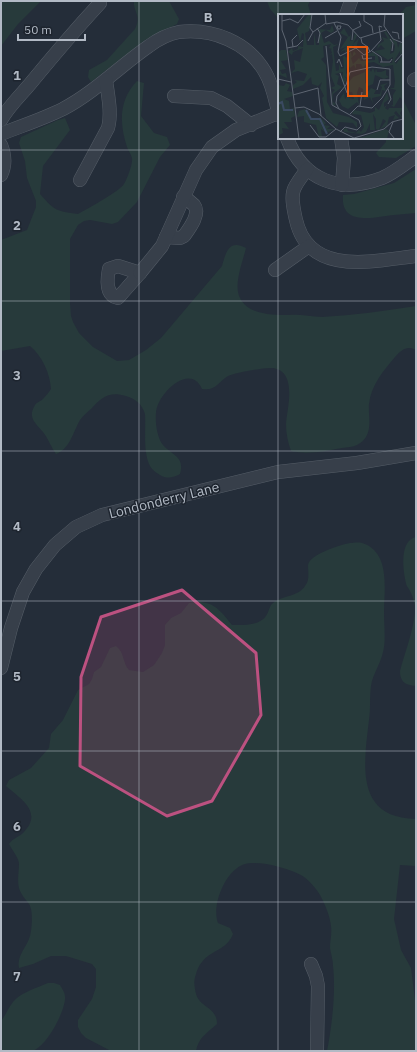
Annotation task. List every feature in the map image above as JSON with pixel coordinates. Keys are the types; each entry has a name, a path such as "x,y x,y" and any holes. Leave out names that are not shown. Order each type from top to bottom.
{"street":[{"path":"346,14 351,1"},
{"path":"1,120 7,109 100,2"},
{"path":"1,134 63,109 106,80 149,46 178,32 213,34 228,39 238,45 257,60 265,71 271,83 278,110"},
{"path":"80,180 108,128 110,121 106,80"},
{"path":"174,96 211,98 228,106 251,124"},
{"path":"140,272 162,246 196,170 212,147 236,130 278,114"},
{"path":"287,139 292,151 307,170 320,178 342,185 362,184 384,177 416,156"},
{"path":"342,139 344,158 342,185"},
{"path":"1,145 4,156 4,167 1,175"},
{"path":"307,170 294,188 293,197 298,229 311,249 328,258 348,262 416,256"},
{"path":"166,237 180,238 184,236 195,218 195,206 184,197"},
{"path":"275,270 309,246"},
{"name":"Londonderry Lane","path":"1,668 11,628 23,592 36,569 55,545 76,527 102,515 278,472 357,463 416,453"},
{"path":"311,964 318,986 317,1051"}],"highlighted area":[{"path":"182,590 256,653 261,715 212,801 167,816 80,766 81,677 101,617"}],"shaded area":[{"path":"1,1 41,1 18,24 1,46"},
{"path":"134,1 169,1 179,19 177,24 145,40 91,82 88,77 89,70 107,60 135,29 138,20"},
{"path":"267,1 310,1 308,5 311,14 278,14 278,18 270,9"},
{"path":"416,5 416,31 403,38 403,14 400,14 406,7"},
{"path":"137,81 144,83 141,116 154,133 167,137 170,145 160,157 137,202 118,222 112,224 90,220 84,221 78,225 70,239 71,316 79,333 93,347 117,361 129,360 146,350 161,338 222,266 229,248 236,245 246,248 238,280 238,293 244,304 255,311 269,314 322,317 369,313 416,306 416,350 407,348 397,354 375,384 369,404 368,433 361,442 355,446 317,452 304,453 291,451 286,428 289,400 288,383 286,376 281,371 273,368 257,369 228,376 210,389 202,389 197,382 190,379 182,380 168,390 158,405 156,421 161,442 177,457 181,464 180,474 172,477 160,475 150,466 145,446 144,410 136,400 130,397 115,394 102,398 81,419 71,440 65,448 56,454 45,434 32,418 32,411 35,405 43,399 51,389 45,365 30,346 1,351 1,240 27,230 36,207 36,201 27,178 25,161 19,143 21,137 65,118 70,130 43,166 40,194 56,209 78,214 116,191 127,179 131,168 132,158 124,138 122,112 127,96"},
{"path":"403,100 416,125 416,146 396,158 379,157 376,153 386,142 386,139 403,139"},
{"path":"416,169 416,213 360,218 347,212 344,205 343,195 354,194 394,183"},
{"path":"416,537 416,686 409,685 404,682 401,678 400,671 411,634 415,609 413,598 406,584 403,564 407,544"},
{"path":"350,543 362,543 378,554 382,563 385,583 385,638 381,659 372,681 365,770 367,785 373,799 382,809 396,816 416,819 416,866 400,865 394,919 401,950 411,968 416,1001 416,1051 327,1051 334,997 333,964 330,948 330,918 316,889 301,875 273,865 251,863 238,867 226,880 218,898 216,916 218,923 230,928 233,934 223,947 201,963 195,978 194,985 199,1000 214,1013 217,1024 201,1039 196,1051 111,1051 86,1038 78,1027 78,1020 92,999 96,987 96,969 92,964 66,956 51,956 19,968 19,958 30,936 32,913 29,904 19,888 19,863 9,844 12,840 24,832 29,825 31,812 28,806 6,786 9,780 31,768 49,748 51,734 63,720 78,690 89,684 94,672 101,667 110,648 116,646 119,649 129,670 143,672 154,665 162,653 165,645 165,625 171,618 181,613 189,603 204,602 214,606 232,625 259,622 266,616 273,603 277,600 302,590 308,581 308,565 314,557 326,551"},
{"path":"48,983 60,985 65,997 59,1019 49,1036 43,1043 32,1051 1,1051 1,1021 11,1004 25,993"}]}
